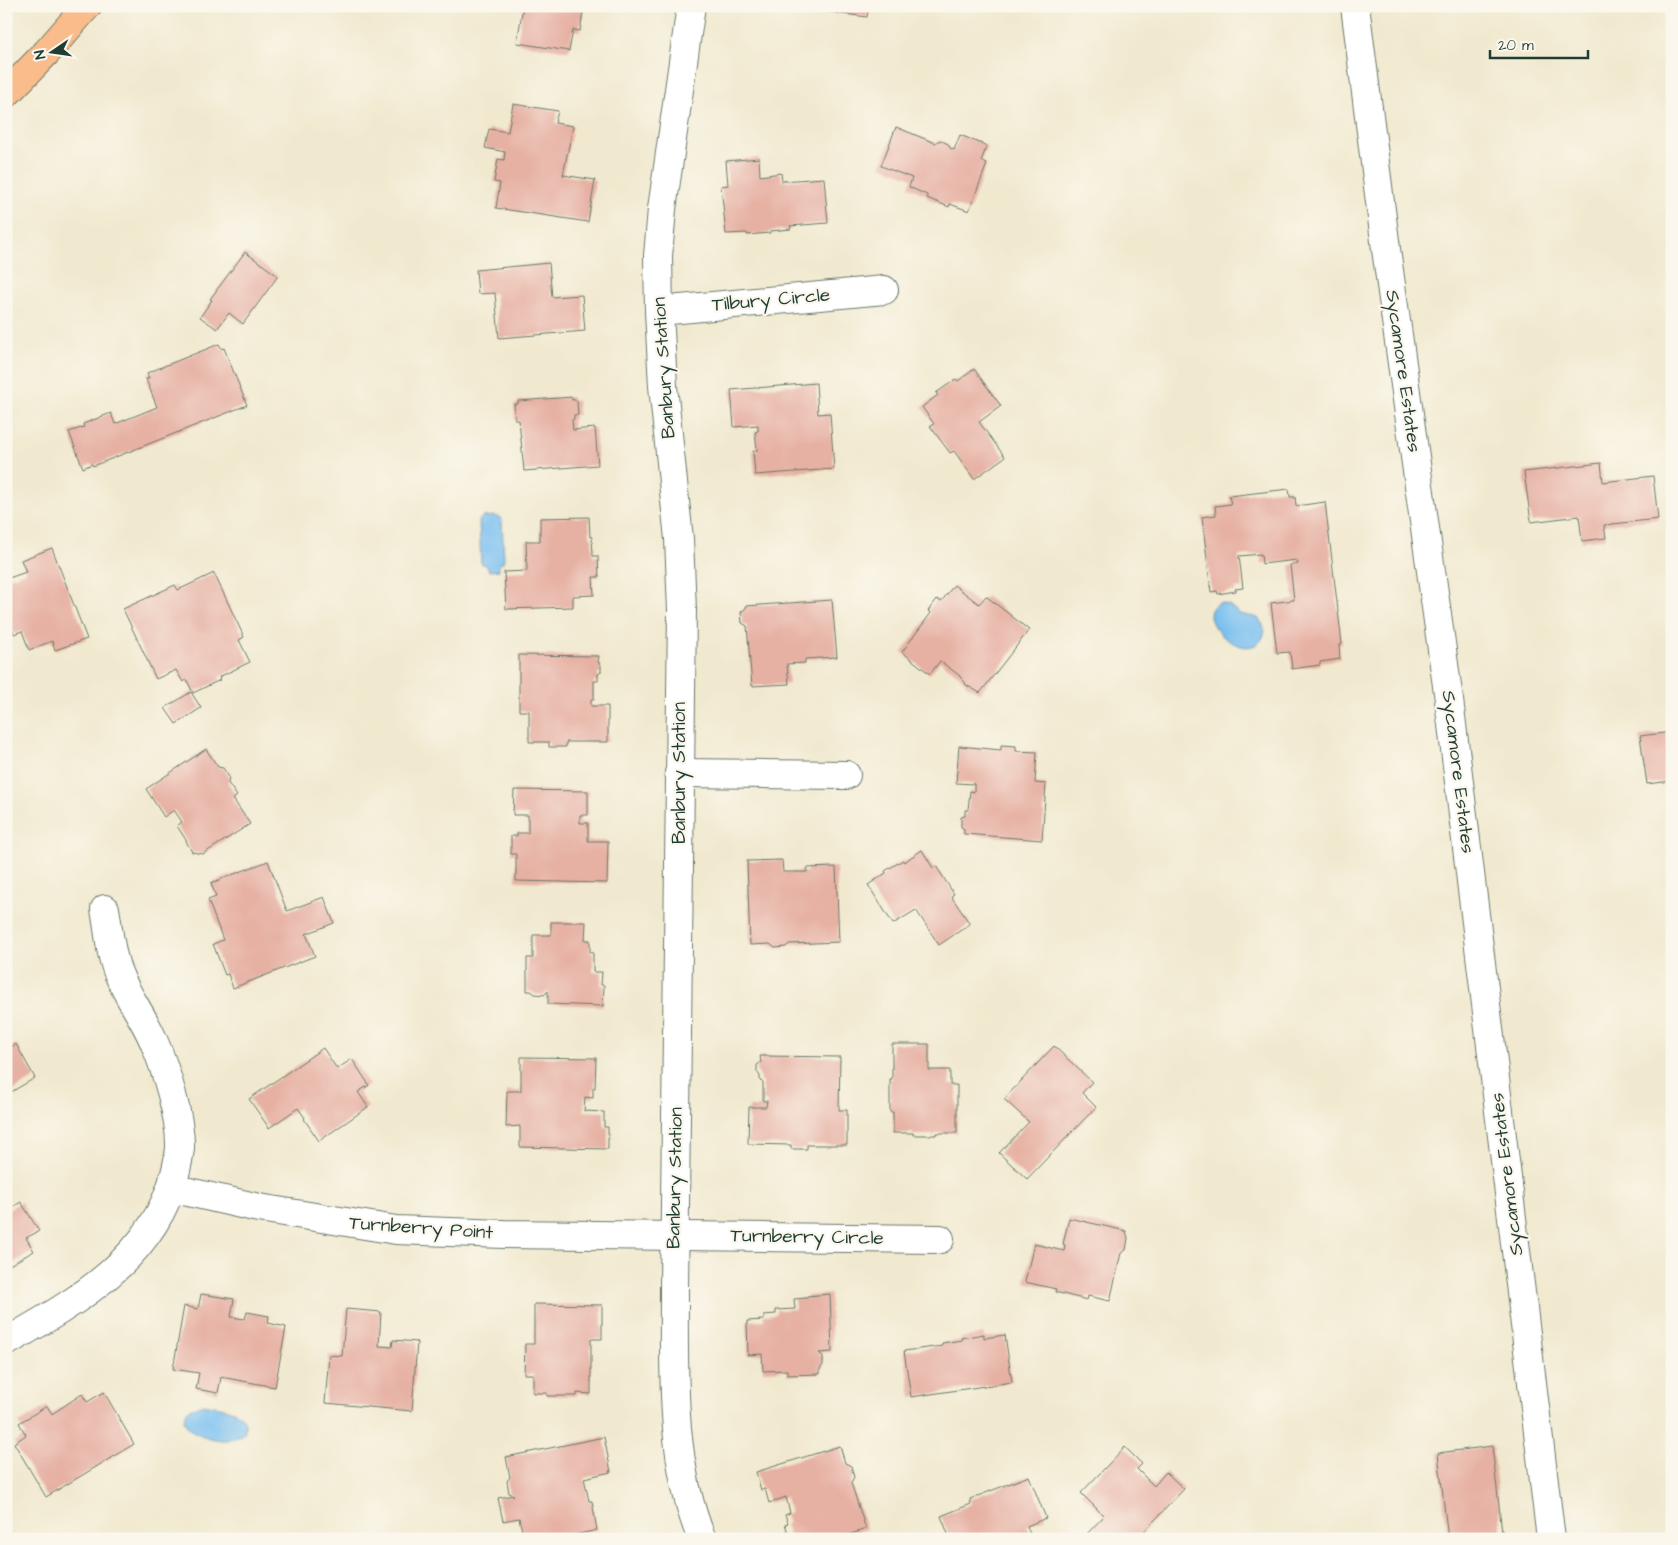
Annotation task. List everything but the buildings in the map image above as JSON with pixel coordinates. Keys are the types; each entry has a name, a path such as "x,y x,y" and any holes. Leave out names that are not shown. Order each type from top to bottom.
{"main road":[{"path":"6,94 87,6"}],"street":[{"name":"Banbury Station","path":"691,6 660,233 658,265 663,386 681,567 674,1398 687,1494 702,1539"},
{"name":"Sycamore Estates","path":"1355,6 1386,249 1449,700 1551,1539"},
{"name":"Tilbury Circle","path":"659,311 884,290"},
{"path":"679,773 846,775"},
{"path":"6,1342 71,1304 110,1276 144,1238 158,1217 171,1188 180,1148 174,1106 154,1040 119,977 105,909"},
{"name":"Turnberry Point","path":"171,1188 258,1208 396,1230 504,1234 675,1236"},
{"name":"Turnberry Circle","path":"675,1236 940,1239"}],"water":[{"path":"495,516 501,518 504,558 503,562 499,565 499,570 489,571 487,566 481,563 479,521 482,517"},
{"path":"1220,603 1229,605 1240,614 1258,618 1264,628 1262,639 1254,646 1244,646 1233,643 1222,636 1214,627 1210,617 1212,609"},
{"path":"203,1404 225,1408 238,1414 243,1419 245,1425 244,1433 226,1440 213,1439 197,1434 186,1425 184,1419 189,1409"}]}
